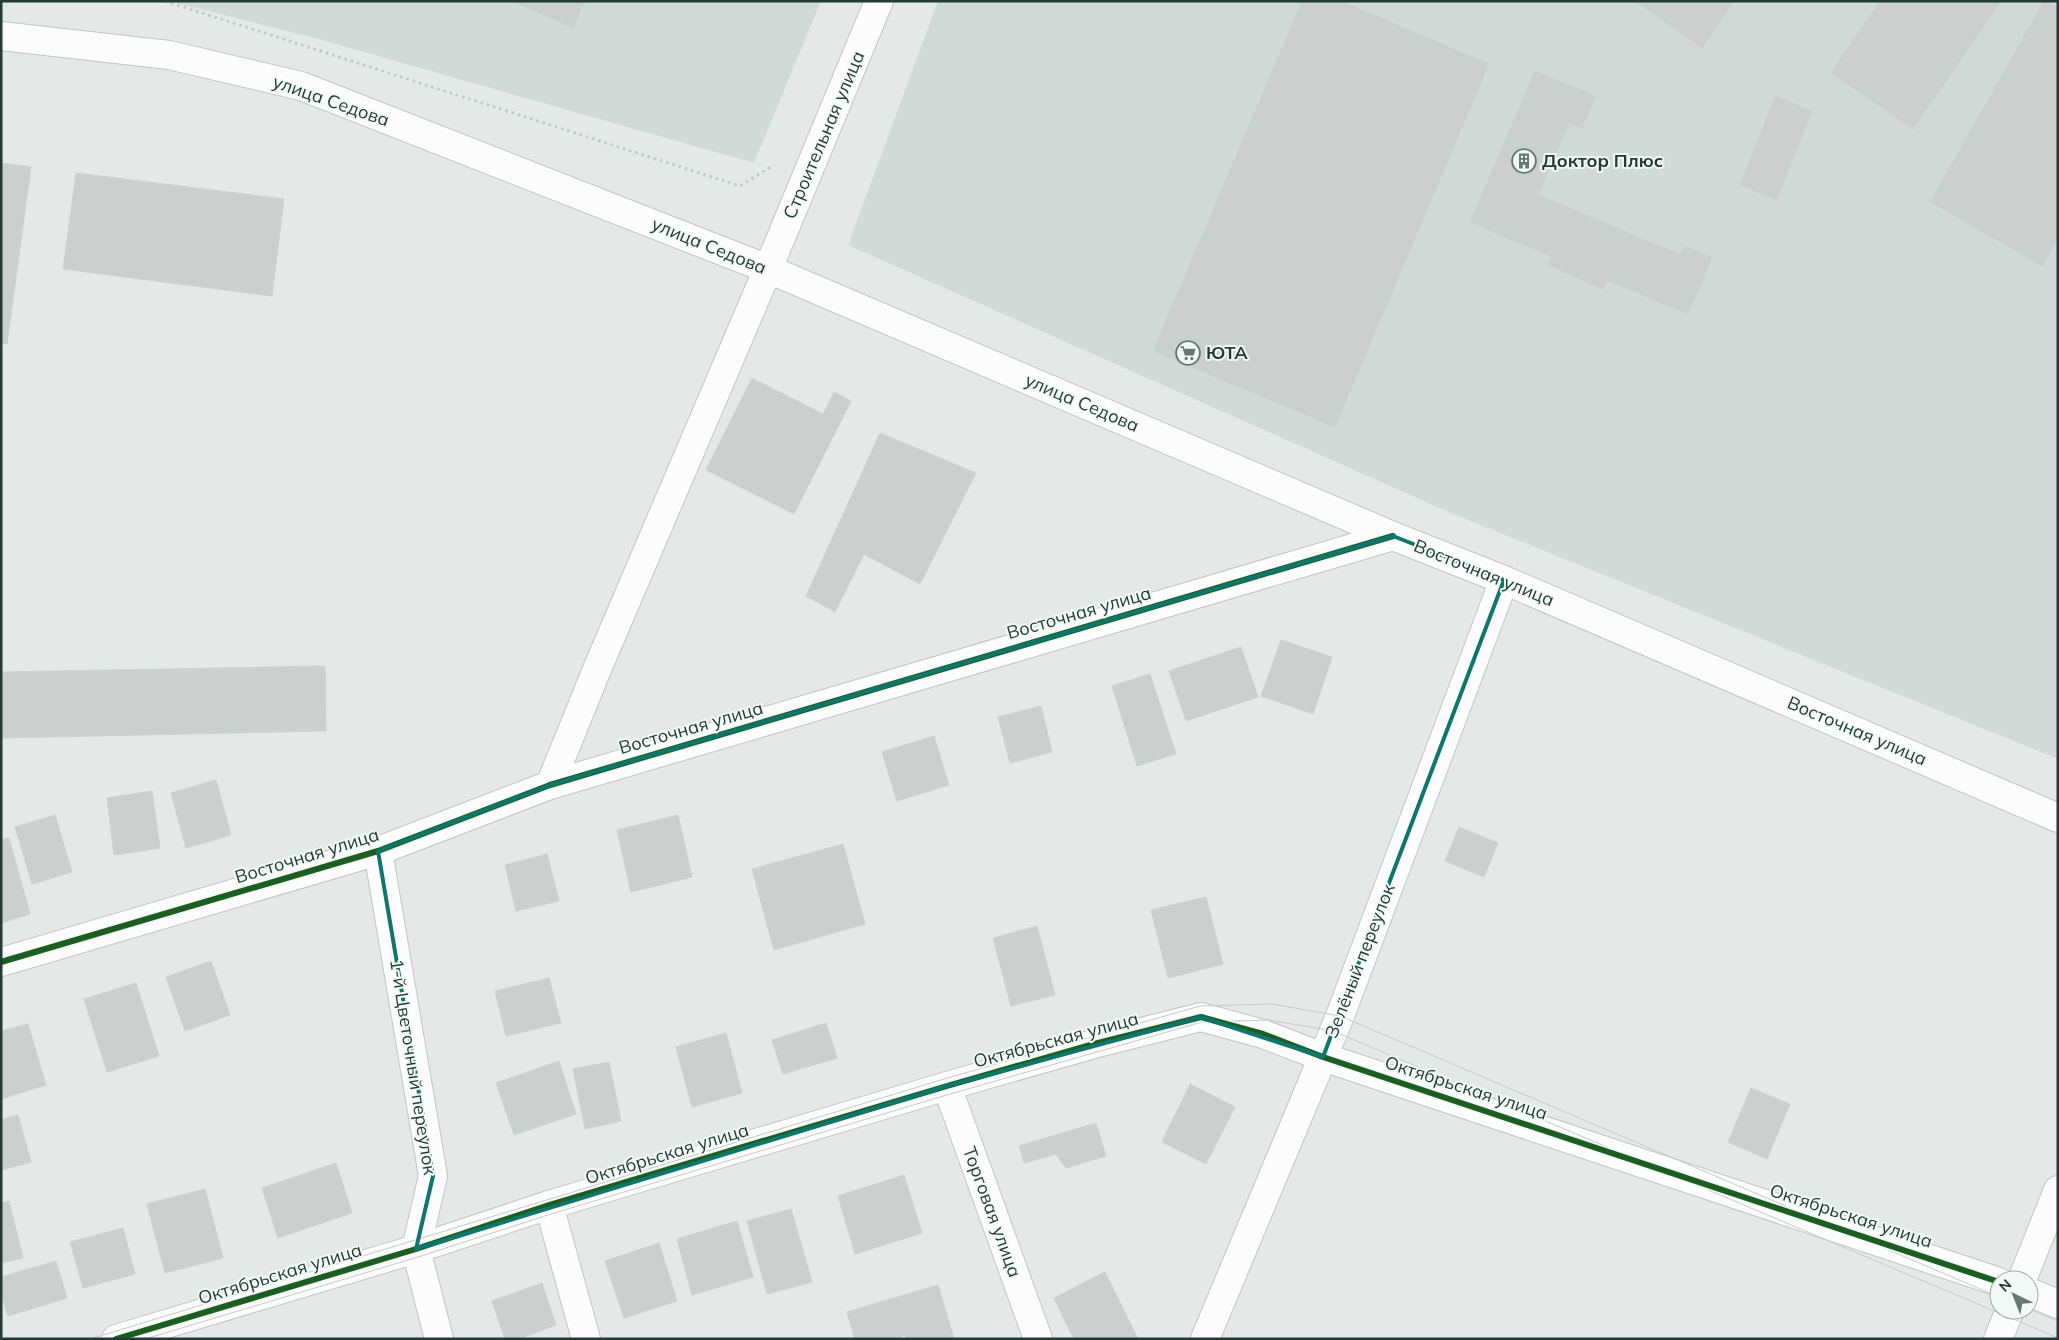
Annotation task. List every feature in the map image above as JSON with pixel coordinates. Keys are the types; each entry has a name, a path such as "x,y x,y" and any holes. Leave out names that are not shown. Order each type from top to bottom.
{"street":[{"name":"Строительная улица","path":"550,785 879,1"},
{"name":"улица Седова","path":"1,36 169,55 301,86 768,269 1393,536"},
{"name":"Восточная улица","path":"1,962 378,851 550,785 1393,536 1504,580 2058,818"},
{"name":"Зелёный переулок","path":"1205,1339 1323,1057 1504,580"},
{"name":"1-й Цветочный переулок","path":"378,851 433,1176 416,1249 439,1339"},
{"name":"Октябрьская улица","path":"116,1339 416,1249 549,1205 947,1086 1094,1044 1202,1017 1263,1034 1323,1057 1989,1279"},
{"name":"Торговая улица","path":"947,1086 1038,1339"},
{"path":"2026,1270 2058,1190"},
{"path":"549,1205 586,1339"},
{"path":"2039,1296 2058,1304"},
{"path":"1998,1339 2006,1320"}],"path":[{"path":"165,1 740,186 780,162"}],"highlighted area":[{"path":"1393,536 1504,580 1323,1057 1201,1017 947,1086 416,1249 433,1176 378,851 550,785"}],"shaded area":[{"path":"169,1 821,1 754,163 322,40"},
{"path":"938,1 2058,1 2058,759 1451,513 848,245"}],"building":[{"path":"512,1 585,1 573,28"},
{"path":"1302,1 1341,1 1489,64 1335,427 1153,351"},
{"path":"1635,1 1734,1 1702,48"},
{"path":"1880,1 2001,1 1913,129 1831,73"},
{"path":"2044,1 2058,7 2058,239 2042,266 1930,202"},
{"name":"Доктор Плюс","path":"1535,71 1596,96 1582,128 1569,123 1538,195 1681,255 1684,246 1712,257 1688,314 1607,280 1603,289 1548,265 1552,257 1470,222"},
{"path":"1775,96 1812,111 1777,200 1740,185"},
{"path":"1,163 31,167 7,344 1,343"},
{"path":"76,173 284,199 272,296 63,269"},
{"path":"752,378 823,414 834,392 851,401 794,514 706,470"},
{"path":"880,433 976,473 920,584 864,554 835,612 806,596"},
{"path":"1281,640 1332,657 1313,714 1261,696"},
{"path":"1241,647 1258,697 1186,721 1169,671"},
{"path":"325,666 326,731 1,738 1,672"},
{"path":"1150,674 1176,754 1137,766 1112,686"},
{"path":"1041,706 1052,752 1010,763 998,717"},
{"path":"934,736 949,785 897,801 882,752"},
{"path":"216,780 231,835 186,848 171,793"},
{"path":"152,791 160,848 114,855 107,798"},
{"path":"55,815 72,872 32,884 15,827"},
{"path":"678,815 692,877 631,892 617,830"},
{"path":"1459,827 1498,843 1484,877 1445,861"},
{"path":"9,838 30,914 1,923 1,840"},
{"path":"843,844 865,924 774,950 752,869"},
{"path":"547,854 559,901 516,911 505,865"},
{"path":"1206,897 1223,964 1168,978 1151,910"},
{"path":"1037,926 1055,995 1011,1006 993,938"},
{"path":"211,961 230,1015 185,1031 166,977"},
{"path":"549,978 561,1023 506,1036 495,991"},
{"path":"136,983 159,1056 107,1072 84,999"},
{"path":"826,1023 837,1058 783,1074 772,1040"},
{"path":"28,1024 46,1085 1,1099 1,1031"},
{"path":"726,1033 742,1093 692,1107 676,1047"},
{"path":"559,1061 576,1114 514,1135 496,1083"},
{"path":"609,1062 621,1121 585,1129 573,1069"},
{"path":"1190,1084 1235,1107 1206,1164 1162,1142"},
{"path":"1751,1088 1790,1104 1767,1159 1728,1142"},
{"path":"18,1115 31,1162 1,1170 1,1120"},
{"path":"1096,1123 1106,1156 1066,1168 1056,1154 1024,1163 1019,1146"},
{"path":"336,1163 352,1213 278,1238 262,1188"},
{"path":"904,1175 922,1233 855,1254 838,1196"},
{"path":"205,1189 223,1258 165,1273 147,1204"},
{"path":"9,1201 23,1258 1,1263 1,1203"},
{"path":"791,1209 812,1282 767,1294 747,1221"},
{"path":"737,1221 753,1277 692,1295 677,1239"},
{"path":"123,1228 135,1274 83,1288 70,1242"},
{"path":"659,1243 677,1301 624,1318 605,1261"},
{"path":"56,1261 67,1298 8,1316 1,1293 1,1277"},
{"path":"1105,1272 1138,1339 1074,1339 1054,1298"},
{"path":"542,1283 556,1325 518,1339 505,1339 492,1301"},
{"path":"938,1285 954,1339 906,1339 905,1335 894,1339 855,1339 847,1312"}],"tram line":[{"path":"90,1339 944,1079 1200,1006 1272,1004 1340,1016 1989,1293"},
{"path":"145,1339 950,1094 1202,1022 1269,1020 1333,1031 2058,1338"},
{"path":"2039,1313 2058,1321"}],"cycle path":[{"path":"1,962 378,851 550,785 1393,536"},
{"path":"116,1339 416,1249 549,1205 947,1086 1094,1044 1201,1017 1263,1034 1323,1057 1989,1279"}],"place":[{"name":"Доктор Плюс","path":"1524,161"},
{"name":"ЮТА","path":"1188,353"}]}
